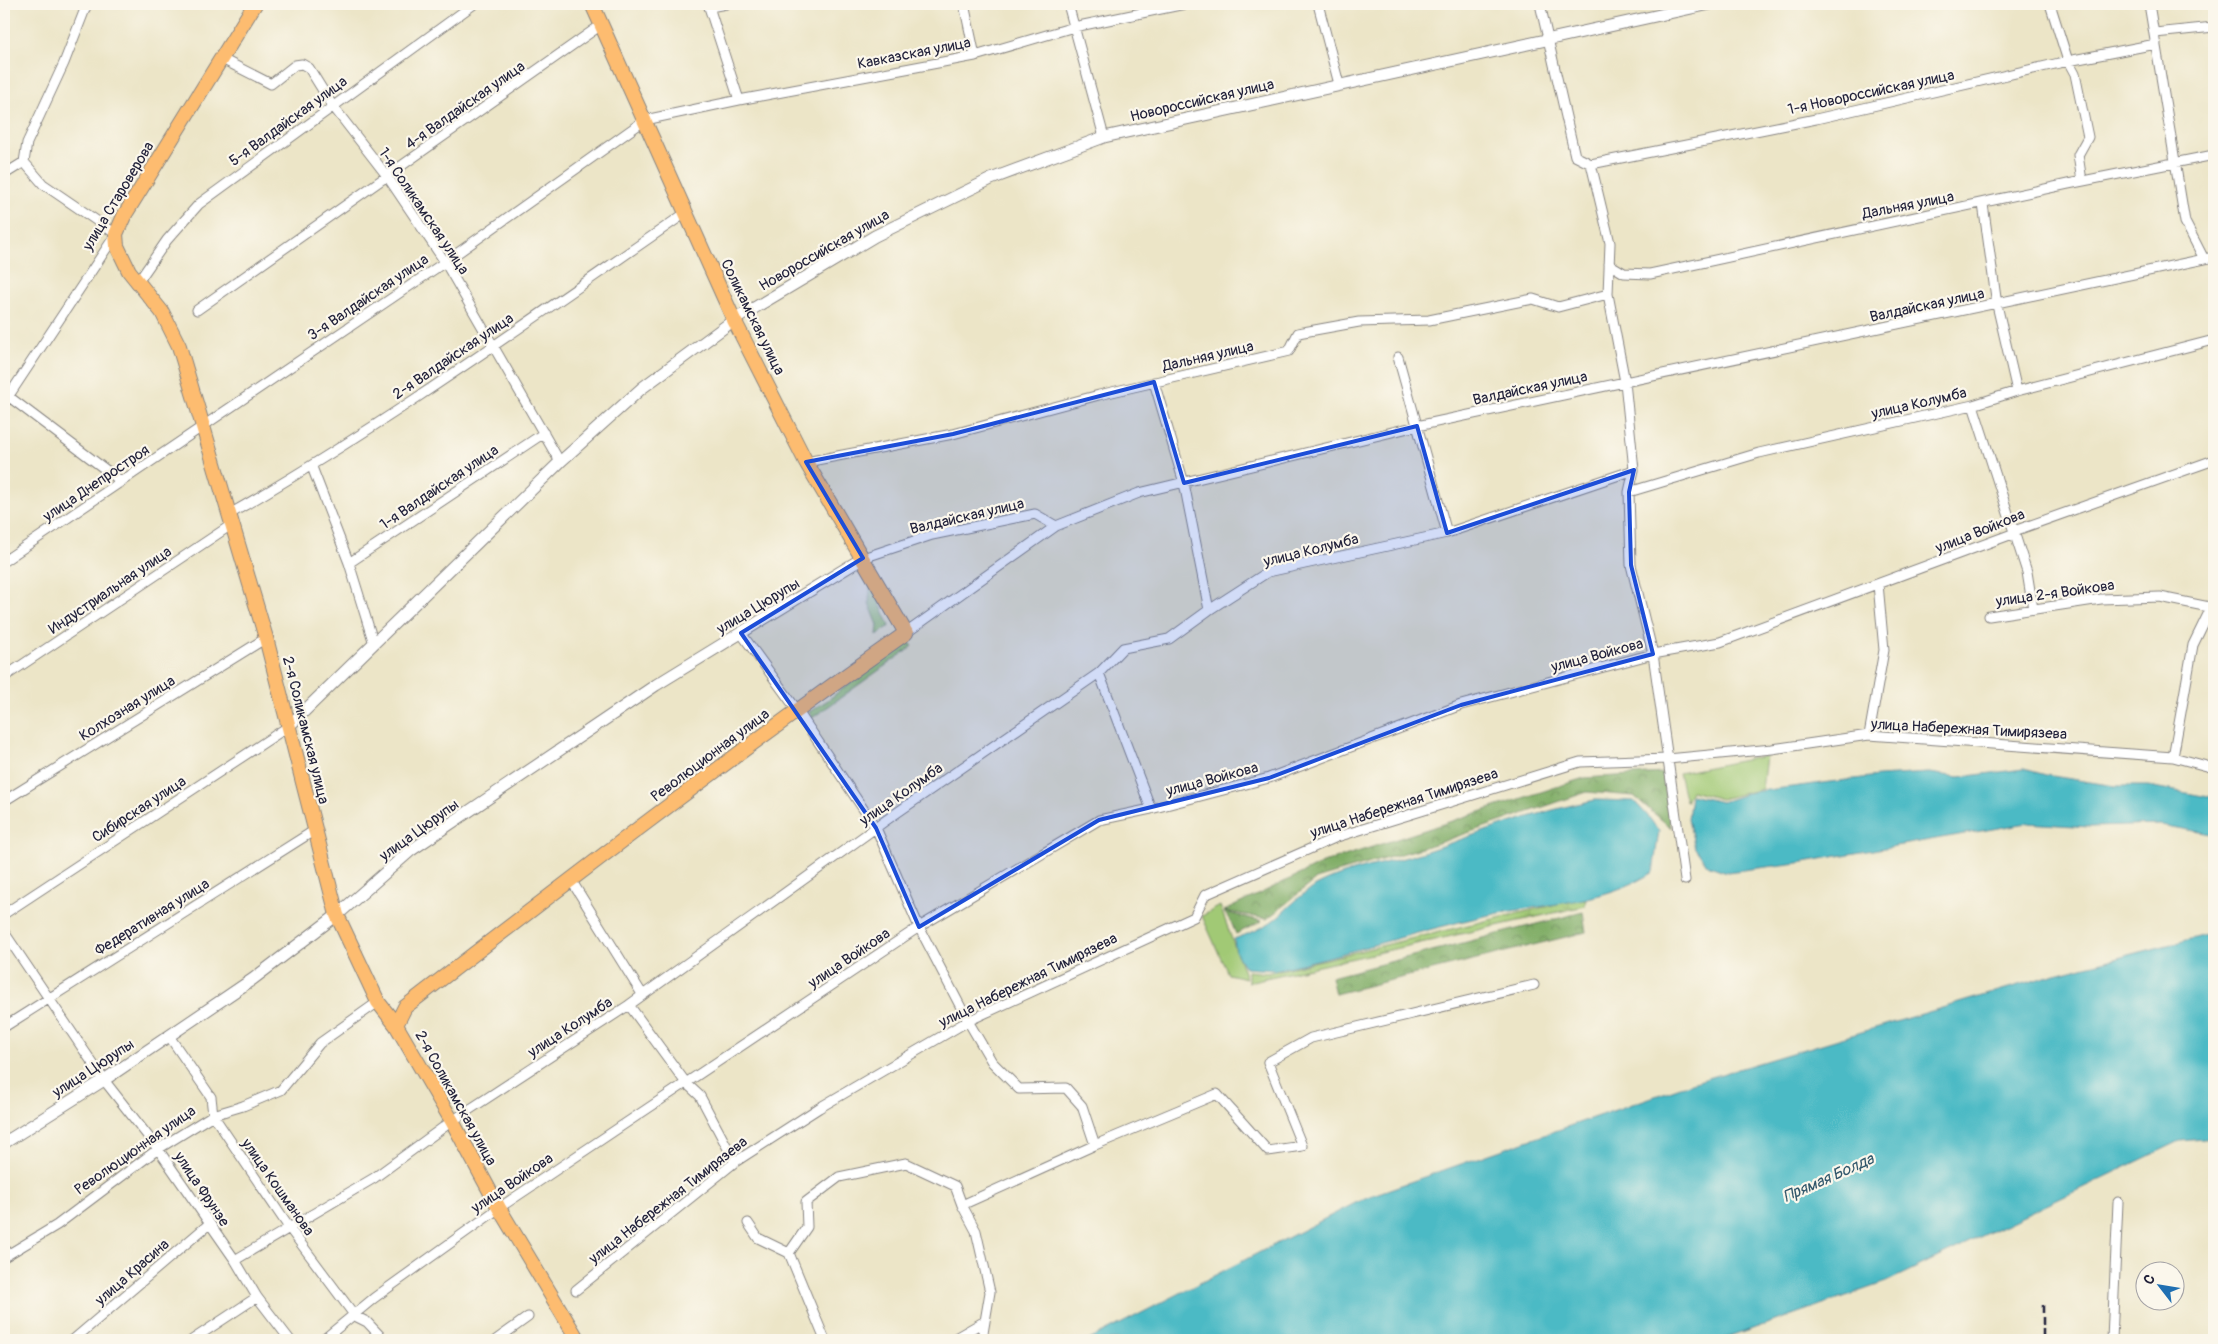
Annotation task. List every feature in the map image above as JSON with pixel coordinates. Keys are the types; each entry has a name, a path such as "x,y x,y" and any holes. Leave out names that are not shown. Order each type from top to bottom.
{"main road":[{"name":"Соликамская улица","path":"592,4 734,320 806,462 906,634"},
{"name":"улица Староверова","path":"116,234 124,216 222,59 250,6"},
{"name":"2-я Соликамская улица","path":"116,234 117,246 129,271 162,312 179,346 266,638 290,726 336,915 378,1002 396,1025 452,1121 499,1208 578,1340"},
{"name":"Революционная улица","path":"396,1025 405,1007 797,710 906,634"}],"street":[{"path":"87,4 64,63 27,143 24,162 42,184 116,234"},
{"name":"5-я Валдайская улица","path":"138,282 167,240 199,204 332,105 474,4"},
{"path":"726,4 709,5 739,100"},
{"path":"964,4 975,56"},
{"path":"1068,4 1104,137"},
{"name":"Кавказская улица","path":"645,120 739,100 975,56 1074,27 1185,4"},
{"path":"1318,4 1339,84"},
{"path":"1540,4 1576,156 1591,164 1610,243 1608,294 1624,382 1634,470 1629,492 1631,565 1653,654 1685,880"},
{"name":"Новороссийская улица","path":"290,726 560,462 642,388 734,320 875,236 991,180 1104,137 1710,4"},
{"path":"2050,4 2068,61 2075,74 2088,137 2078,155 2082,181"},
{"path":"2149,4 2174,162 2186,222 2204,260"},
{"name":"4-я Валдайская улица","path":"197,310 602,25"},
{"path":"2155,33 2214,27"},
{"name":"1-я Новороссийская улица","path":"1591,164 1816,119 2068,61 2156,44"},
{"name":"1-я Соликамская улица","path":"222,59 271,84 295,65 302,64 309,68 332,105 387,176 445,262 560,462"},
{"name":"3-я Валдайская улица","path":"202,426 445,262 645,120"},
{"name":"Дальняя улица","path":"1609,264 1624,273 1650,274 1983,204 2082,181 2214,155"},
{"path":"5,173 24,162"},
{"path":"1983,204 1997,305 2017,391"},
{"name":"2-я Валдайская улица","path":"230,520 493,346 687,212"},
{"name":"улица Староверова","path":"6,399 116,234"},
{"name":"Валдайская улица","path":"863,558 932,534 1035,514 1056,526 1139,493 1417,426 1997,305 2214,257"},
{"name":"Дальняя улица","path":"806,462 954,434 1098,395 1289,352 1298,334 1359,322 1429,320 1533,299 1558,307 1608,294"},
{"name":"улица Колумба","path":"1629,492 1759,453 1973,405 2017,391 2214,340"},
{"path":"1398,357 1447,533"},
{"path":"1154,382 1184,483 1209,610"},
{"path":"6,399 122,482"},
{"path":"1973,405 2027,572 2033,610"},
{"name":"улица Днепростроя","path":"4,561 202,426"},
{"name":"1-я Валдайская улица","path":"349,563 544,433"},
{"name":"улица Войкова","path":"324,1340 355,1316 374,1298 499,1208 919,927 1099,820 1151,809 1269,778 1461,705 1653,654 1720,642 2015,533 2017,530 2214,460"},
{"path":"312,467 349,563 374,644"},
{"name":"улица Колумба","path":"235,1260 374,1178 452,1121 629,1005 876,828 1100,673 1123,648 1169,639 1209,610 1268,572 1447,533 1634,470"},
{"name":"Индустриальная улица","path":"4,677 230,520"},
{"name":"Революционная улица","path":"906,634 1056,526"},
{"name":"улица Цюрупы","path":"4,1143 104,1080 253,979 336,915 410,851 656,685 820,587 863,558"},
{"path":"1869,735 1884,650 1878,584"},
{"name":"улица 2-я Войкова","path":"1989,616 2100,599 2160,597 2213,607"},
{"path":"2173,757 2193,645 2213,607"},
{"path":"741,633 797,710 876,828 919,927 968,1021 992,1062 1019,1089 1066,1088 1082,1106 1095,1145"},
{"name":"Колхозная улица","path":"4,801 266,638"},
{"path":"1100,673 1151,809"},
{"name":"Сибирская улица","path":"4,914 290,726"},
{"name":"улица Набережная Тимирязева","path":"576,1290 735,1162 820,1108 968,1021 1194,917 1205,895 1337,836 1580,762 1668,758 1772,749 1869,735 2173,757 2214,768"},
{"name":"Федеративная улица","path":"4,1027 314,830"},
{"path":"571,880 642,994"},
{"name":"улица Фрунзе","path":"4,932 104,1080 158,1149 235,1260 257,1298 290,1340"},
{"path":"962,1205 1095,1145 1217,1094 1268,1151 1302,1146 1268,1062 1311,1038 1534,984"},
{"name":"Революционная улица","path":"4,1257 57,1225 158,1149 213,1116 281,1090 320,1044 378,1002"},
{"path":"629,1005 686,1084 700,1096 735,1162"},
{"name":"улица Кошманова","path":"169,1036 211,1096 213,1116 290,1229 355,1316 367,1322 384,1340"},
{"path":"789,1254 807,1227 806,1202 839,1177 906,1163 955,1186 962,1205 976,1231 990,1292 982,1339"},
{"path":"2112,1340 2118,1202"},
{"path":"748,1223 758,1238 789,1254 825,1340"},
{"name":"улица Красина","path":"74,1340 209,1224"},
{"path":"192,1340 257,1298"},
{"path":"496,1340 528,1317"},
{"path":"952,1340 985,1321"}],"highlighted area":[{"path":"1154,382 1184,483 1417,426 1447,533 1634,470 1629,492 1631,565 1653,654 1461,705 1269,778 1099,820 919,927 876,828 741,633 863,558 806,462 953,434"}],"green space":[{"path":"870,581 890,626 877,635 878,625 869,603"},
{"path":"906,639 913,646 812,718 809,712 828,700"},
{"path":"1766,756 1762,789 1721,799 1691,791 1686,802 1679,773"},
{"path":"1663,773 1671,828 1634,796 1587,792 1435,844 1316,879 1267,919 1224,911 1323,863 1584,778"},
{"path":"1586,897 1585,906 1248,982 1248,971 1267,973"},
{"path":"1220,906 1246,978 1228,974 1202,916"},
{"path":"1224,912 1262,921 1236,934"},
{"path":"1583,912 1586,932 1335,994 1331,977"}],"water":[{"path":"2024,769 2046,775 2115,786 2148,786 2214,798 2214,837 2210,834 2161,825 2090,827 2027,823 1798,863 1727,872 1707,865 1695,848 1688,819 1691,795 1722,802 1752,792 1878,776 1929,773 1959,777"},
{"path":"1595,800 1634,801 1648,816 1659,831 1653,872 1634,883 1593,897 1485,916 1274,970 1245,968 1236,953 1234,939 1270,923 1305,893 1328,880 1421,853 1529,817"},
{"name":"Прямая Болда","path":"2214,933 2214,1138 2180,1141 1886,1282 1721,1340 1089,1340 1367,1197 1695,1082 2052,975"}],"railway":[{"path":"2043,1305 2043,1340"}]}
